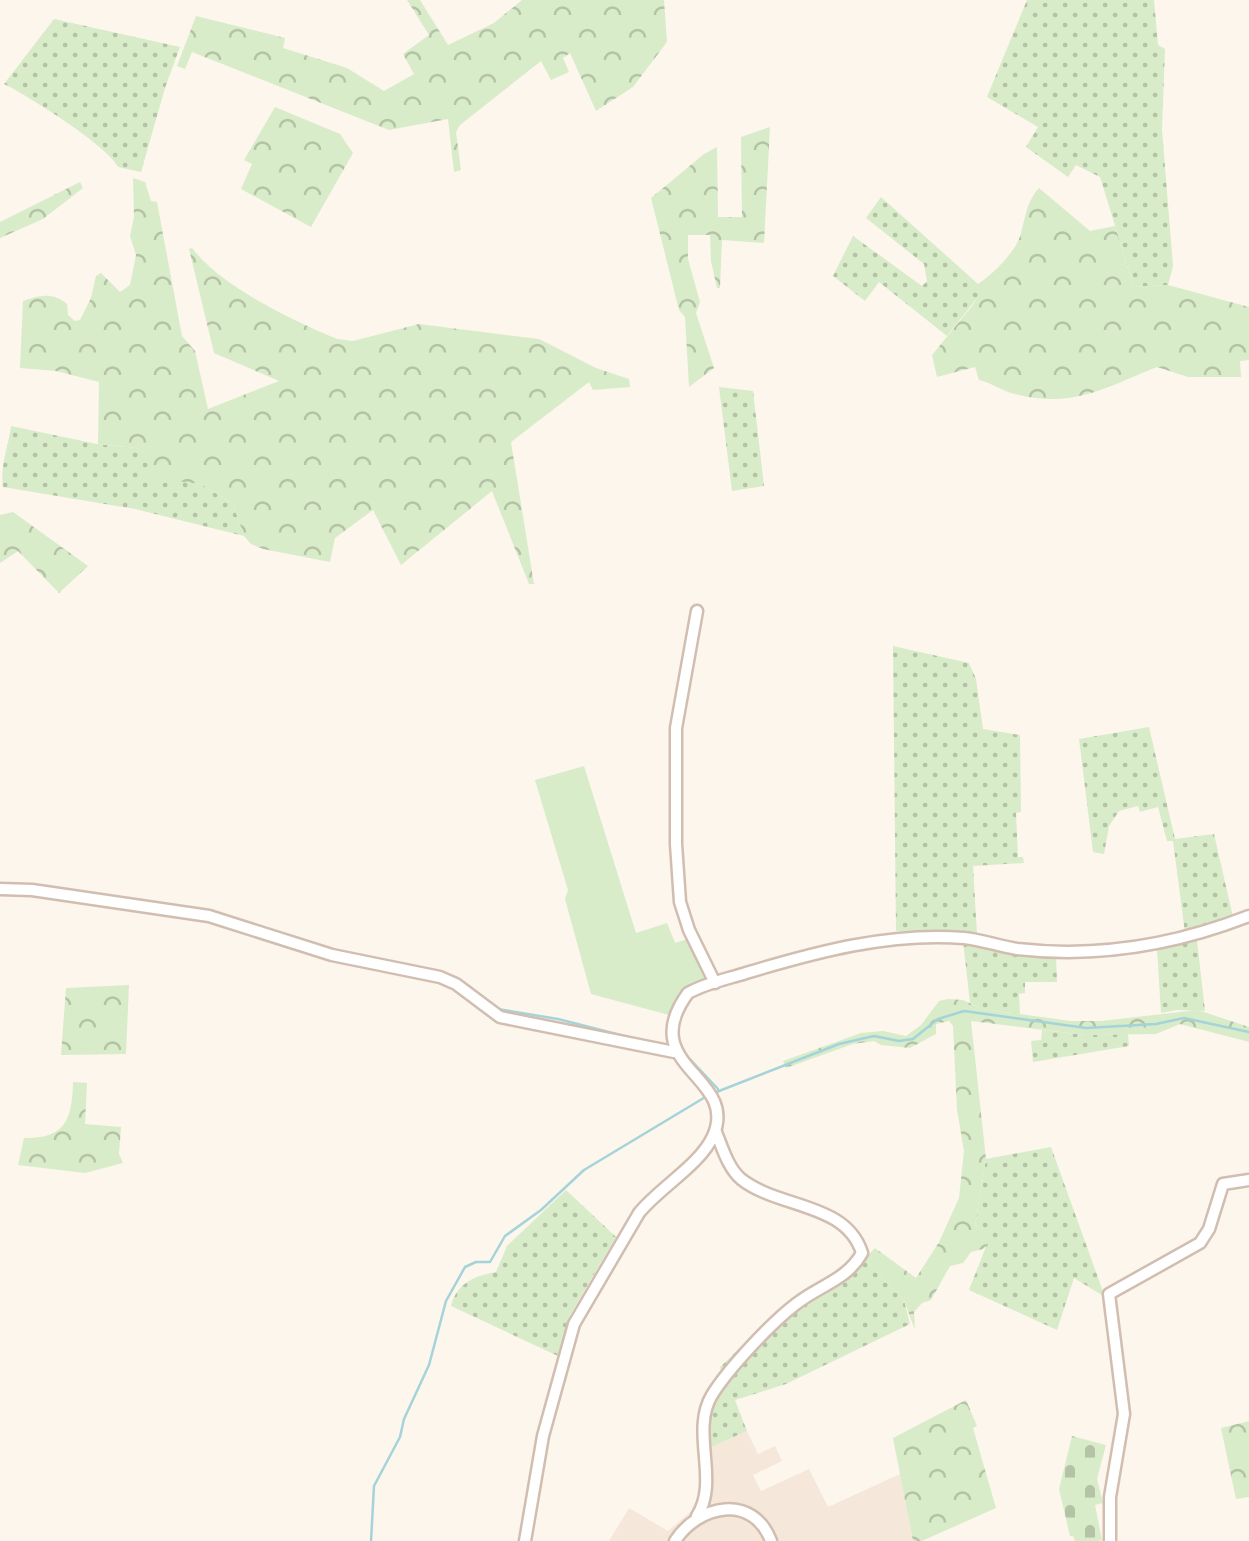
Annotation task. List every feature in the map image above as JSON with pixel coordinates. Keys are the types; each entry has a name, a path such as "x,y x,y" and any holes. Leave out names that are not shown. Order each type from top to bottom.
{"street":[{"path":"697,611 676,728 676,844 680,902 715,982"},
{"path":"0,890 32,890 209,916 332,955 440,977 456,984 500,1017 674,1052"},
{"path":"525,1541 543,1436 574,1324 639,1214 652,1197 707,1148 716,1132 717,1114 710,1095 674,1052 672,1032 688,993 715,982 865,942 966,938 1045,950 1136,947 1202,934 1249,916"},
{"path":"674,1541 707,1502 705,1428 713,1394 794,1304 852,1270 862,1253 858,1238 845,1223 758,1190 738,1177 716,1132"},
{"path":"1110,1541 1110,1497 1124,1414 1109,1294 1200,1243 1210,1229 1223,1184 1249,1180"},
{"path":"698,1516 736,1509 754,1514 766,1527 771,1541"}],"shaded area":[{"path":"747,1431 758,1454 775,1446 782,1461 753,1475 761,1491 809,1469 828,1507 900,1474 913,1541 609,1541 629,1508 668,1531 710,1495 707,1449"}],"green space":[{"path":"407,0 420,0 448,45 494,23 522,0 664,0 667,42 633,87 596,111 570,53 563,58 569,72 551,80 541,61 460,125 456,132 461,170 454,172 448,119 389,130 192,52 185,69 177,66 196,16 285,38 283,48 347,68 384,91 414,74 403,54 429,35"},
{"path":"1027,0 1154,0 1158,45 1165,49 1162,130 1173,266 1168,285 1134,287 1100,177 1076,165 1068,177 1026,147 1038,127 987,97"},
{"path":"54,19 180,47 141,172 118,167 84,134 4,84"},
{"path":"275,107 340,134 353,153 311,227 241,189 252,164 244,160"},
{"path":"770,127 764,243 722,240 717,288 710,235 688,235 688,259 700,302 696,313 714,368 689,387 685,317 679,310 651,198 717,147 718,217 742,217 741,137"},
{"path":"133,178 145,182 151,201 157,202 182,336 195,351 208,409 279,381 214,353 189,249 192,248 239,289 337,339 353,341 419,324 539,339 596,368 629,379 630,387 593,390 589,382 511,442 534,584 529,584 492,491 401,565 373,510 335,538 330,562 251,544 244,536 233,504 201,484 153,478 148,472 149,455 136,448 98,444 99,382 56,371 20,368 23,301 41,296 57,298 67,304 68,315 75,321 80,320 91,298 96,276 101,273 120,292 130,285 136,255 130,236 134,217"},
{"path":"80,182 83,188 43,219 0,238 0,222"},
{"path":"1039,188 1090,231 1115,226 1134,287 1168,285 1249,307 1249,360 1240,361 1241,377 1188,377 1157,367 1088,394 1054,399 1006,391 979,380 975,367 937,377 932,355 978,297 978,284 1015,247 1029,204"},
{"path":"881,197 978,284 978,297 947,336 879,282 865,301 833,276 853,236 922,286 927,281 924,264 866,218"},
{"path":"719,387 753,391 764,486 732,491"},
{"path":"11,426 136,448 149,455 150,463 183,481 201,484 233,504 244,536 135,509 3,487"},
{"path":"13,512 88,566 59,593 18,551 0,563 0,515"},
{"path":"893,646 969,663 976,679 983,729 1020,735 1021,812 1016,813 1018,857 1023,857 1024,863 973,866 977,934 896,931"},
{"path":"1149,727 1175,839 1214,834 1233,917 1185,933 1173,841 1167,841 1158,807 1140,812 1138,806 1119,811 1109,826 1104,854 1093,852 1079,739"},
{"path":"584,766 636,933 667,923 675,943 690,938 707,978 684,992 669,1015 591,994 565,899 568,890 535,780"},
{"path":"1197,940 1205,1011 1161,1013 1157,948"},
{"path":"963,941 1056,955 1057,982 1025,982 1025,993 1019,994 1020,1014 982,1009 970,1003"},
{"path":"129,985 126,1054 61,1055 66,988"},
{"path":"963,1000 982,1009 1071,1021 1198,1010 1249,1027 1249,1042 1180,1024 1156,1034 1085,1035 971,1021 986,1159 975,1225 988,1244 971,1252 963,1263 950,1266 931,1300 914,1312 915,1330 904,1300 864,1259 875,1248 916,1278 939,1242 959,1198 964,1151 957,1110 953,1026 949,1021 936,1024 936,1034 910,1048 874,1041 853,1044 786,1068 783,1061 861,1033 883,1031 906,1036 921,1025 939,1001"},
{"path":"1042,1030 1128,1034 1129,1046 1033,1062 1031,1041 1041,1040"},
{"path":"73,1082 87,1083 85,1124 121,1127 119,1154 123,1163 85,1173 18,1165 24,1138 49,1135 64,1124 71,1106"},
{"path":"1051,1147 1105,1297 1074,1278 1057,1330 969,1290 987,1244 975,1225 986,1159"},
{"path":"566,1190 616,1237 570,1315 558,1356 451,1306 457,1292 468,1282 496,1272 507,1246"},
{"path":"864,1259 904,1300 910,1324 786,1384 735,1400 747,1431 707,1449 707,1418 723,1379 720,1367 743,1345 856,1271"},
{"path":"966,1400 977,1426 973,1428 996,1508 922,1541 913,1541 893,1438"},
{"path":"1249,1421 1249,1497 1236,1499 1221,1428"},
{"path":"1072,1436 1106,1445 1097,1479 1103,1503 1095,1505 1102,1540 1075,1541 1070,1536 1059,1489"}],"waterway":[{"path":"444,974 476,992"},
{"path":"497,1009 558,1019 636,1039"},
{"path":"714,1093 839,1044 874,1036 899,1041 913,1039 938,1019 964,1011 1086,1028 1156,1024 1184,1018 1249,1032"},
{"path":"686,1055 718,1089"},
{"path":"371,1541 374,1486 400,1437 404,1419 429,1365 446,1301 465,1267 490,1262 505,1236 541,1210 584,1170 707,1096"}]}
